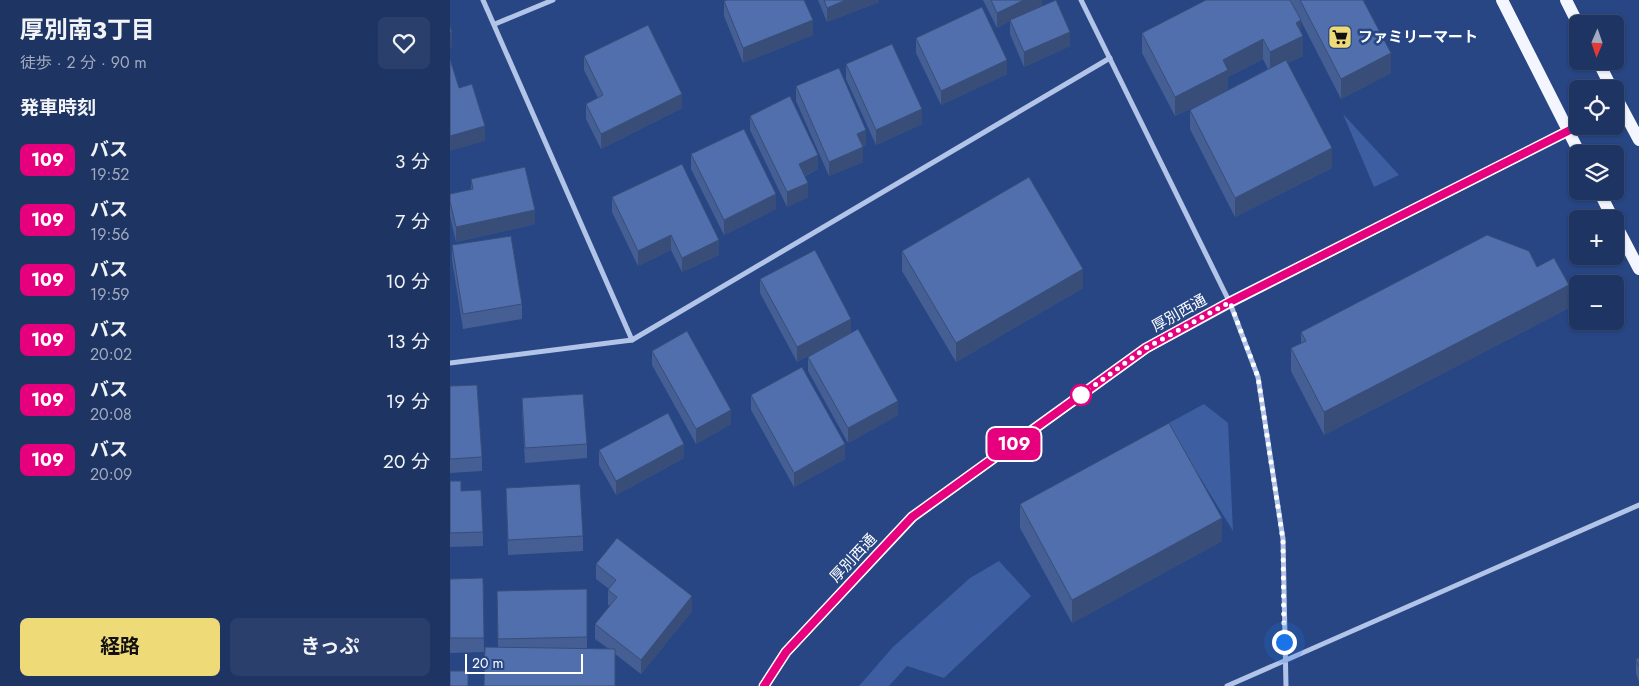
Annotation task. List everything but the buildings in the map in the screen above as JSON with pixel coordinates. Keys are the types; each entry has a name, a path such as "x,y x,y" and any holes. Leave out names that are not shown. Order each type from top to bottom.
{"main road":[{"path":"1502,0 1569,120"},
{"path":"1566,0 1574,15"},
{"path":"1624,115 1639,140"},
{"path":"1624,240 1639,269"}],"street":[{"path":"483,0 632,340"},
{"path":"495,24 553,0"},
{"path":"1081,0 1230,302 1258,377 1283,540 1286,686"},
{"path":"450,363 632,340 1110,58"},
{"name":"厚別西通","path":"764,686 786,652 912,517 1146,348 1230,302 1569,132"},
{"path":"1227,686 1639,505"}],"shaded area":[{"path":"1343,114 1399,175 1374,187"},
{"path":"1204,404 1228,423 1233,531 1167,424"},
{"path":"999,561 1031,596 944,678 907,666 889,686 859,686 893,647 970,578"}],"bus line":[{"name":"109","path":"764,686 786,652 912,517 1146,348 1230,302 1569,132"}],"place":[{"name":"ファミリーマート","path":"1340,37"}],"route":[{"path":"1081,395 1146,348 1230,302 1258,377 1283,540 1284,642"}]}
